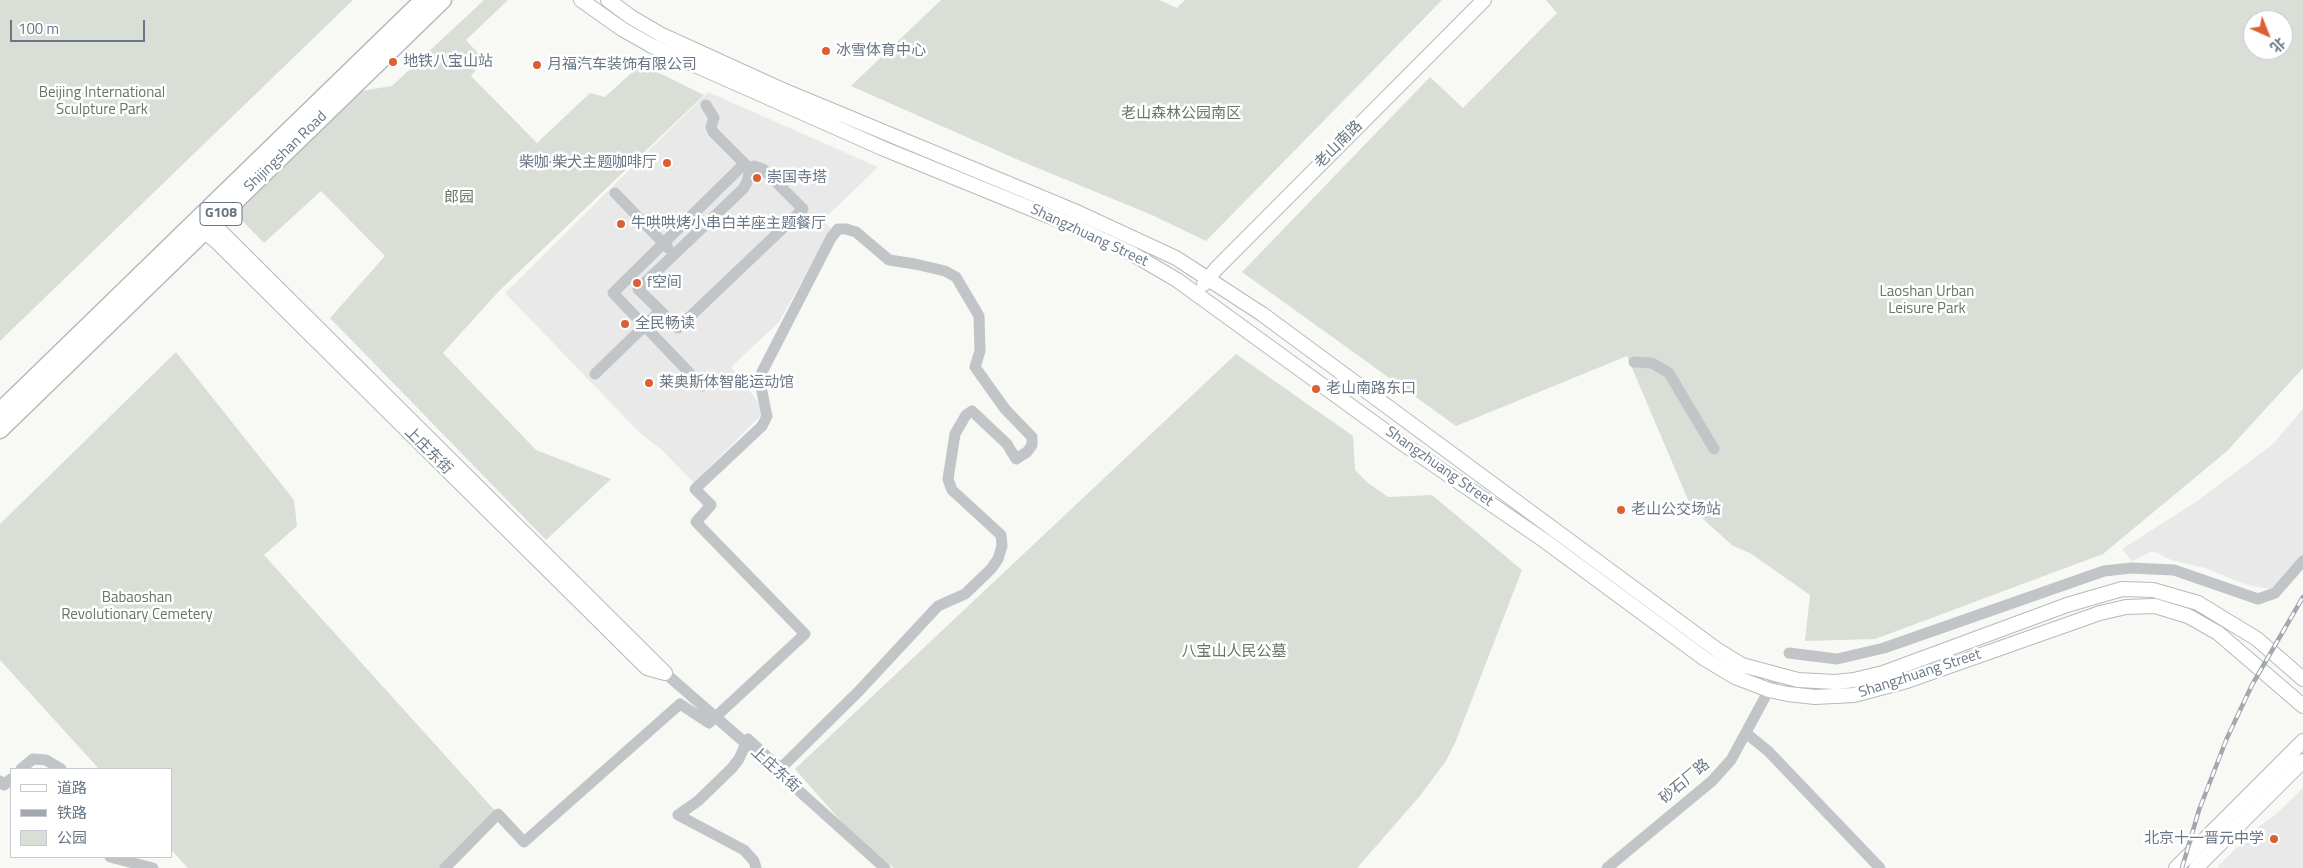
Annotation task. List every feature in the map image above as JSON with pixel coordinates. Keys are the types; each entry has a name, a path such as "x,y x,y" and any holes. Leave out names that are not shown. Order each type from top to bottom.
{"highway":[{"name":"Shijingshan Road","path":"0,430 423,0"},
{"name":"Shijingshan Road","path":"0,411 443,0"}],"main road":[{"name":"Shangzhuang Street","path":"581,0 622,30 652,46 882,148 1092,234 1132,253 1198,293 1399,441 1545,541 1705,659 1735,677 1769,690 1814,697 1854,695 1907,681 2100,613 2126,607 2155,606 2188,616 2218,633 2303,706"},
{"name":"Shangzhuang Street","path":"608,0 660,34 785,91 1079,213 1176,258 1208,277 1262,314 1716,649 1742,665 1798,680 1835,682 1861,679 1883,673 2067,605 2122,589 2153,590 2198,603 2257,639 2303,679"},
{"name":"老山南路","path":"1198,293 1208,277 1484,0"},
{"name":"上庄东街","path":"203,223 223,248 647,668 664,673"},
{"path":"2176,868 2303,741"},
{"path":"2196,868 2303,761"}],"street":[{"path":"702,386 613,293 747,167 754,166 763,169 803,209 678,328 638,289 743,189 747,182 747,167 713,132 711,127 714,118 706,105"},
{"path":"615,193 675,254"},
{"path":"445,868 498,814 524,842 680,704 709,723 805,634 696,522 711,505 695,489 762,426 767,416 761,387 762,372 831,238 838,229 846,229 856,232 889,260 945,271 956,277 980,316 980,350 975,366 1005,409 1032,437 1032,445 1027,452 1016,459 1007,444 972,411 966,415 955,434 948,479 952,490 1001,535 1002,546 994,564 965,594 938,606 858,691 783,766 778,766 748,739 739,759 732,768 698,801 678,815 744,850 754,862 756,868"},
{"path":"595,374 660,311"},
{"path":"1634,362 1652,363 1669,373 1714,449"},
{"path":"1789,653 1837,659 1884,648 2104,572 2131,568 2174,570 2258,599 2275,593 2303,561"},
{"name":"上庄东街","path":"664,673 885,868"},
{"name":"砂石厂路","path":"1606,868 1712,781 1731,760 1747,734 1777,675"},
{"path":"1747,734 1768,751 1880,868"},
{"path":"23,768 33,759 46,760 58,768"},
{"path":"0,780 4,785 10,780"},
{"path":"114,858 153,868"}],"shaded area":[{"path":"708,92 878,167 823,220 831,229 779,322 731,367 765,411 694,483 662,450 640,433 505,293"},
{"path":"2303,409 2303,555 2271,589 2247,585 2205,568 2171,560 2153,551 2132,561 2122,549 2196,502 2273,444"},
{"name":"北京十一晋元中学","path":"2303,788 2303,868 2218,868 2258,827 2274,816"}],"green space":[{"name":"Beijing International Sculpture Park","path":"0,0 353,0 0,341"},
{"name":"郎园","path":"484,0 508,0 466,40 484,60 471,76 537,143 590,93 605,97 641,64 704,95 499,291 443,353 536,450 611,479 546,540 330,318 385,256 321,191 264,243 233,211 361,91 392,86"},
{"name":"老山森林公园南区","path":"941,0 1159,0 1177,8 1185,0 1442,0 1206,241 1152,215 1023,162 851,86"},
{"name":"Laoshan Urban Leisure Park","path":"1546,0 2303,0 2303,368 2227,451 2103,554 1875,639 1805,641 1810,595 1750,553 1733,546 1692,509 1627,356 1456,426 1242,272 1430,77 1463,108 1557,13"},
{"name":"Babaoshan Revolutionary Cemetery","path":"176,352 294,500 297,526 264,555 498,814 445,868 188,868 172,851 172,768 98,768 0,660 0,524"},
{"name":"八宝山人民公墓","path":"1236,354 1353,436 1355,470 1368,483 1388,497 1432,495 1522,570 1455,743 1446,761 1419,797 1357,868 894,868 846,827 795,769"}],"railway":[{"path":"2182,868 2199,810 2227,738 2252,685 2303,597"}],"place":[{"name":"冰雪体育中心","path":"826,51"},
{"name":"地铁八宝山站","path":"393,62"},
{"name":"月福汽车装饰有限公司","path":"537,65"},
{"name":"柴咖·柴犬主题咖啡厅","path":"667,163"},
{"name":"崇国寺塔","path":"757,178"},
{"name":"牛哄哄烤小串白羊座主题餐厅","path":"621,224"},
{"name":"f空间","path":"637,283"},
{"name":"全民畅读","path":"625,324"},
{"name":"莱奥斯体智能运动馆","path":"649,383"},
{"name":"老山南路东口","path":"1316,389"},
{"name":"老山公交场站","path":"1621,510"},
{"name":"北京十一晋元中学","path":"2274,839"}]}
